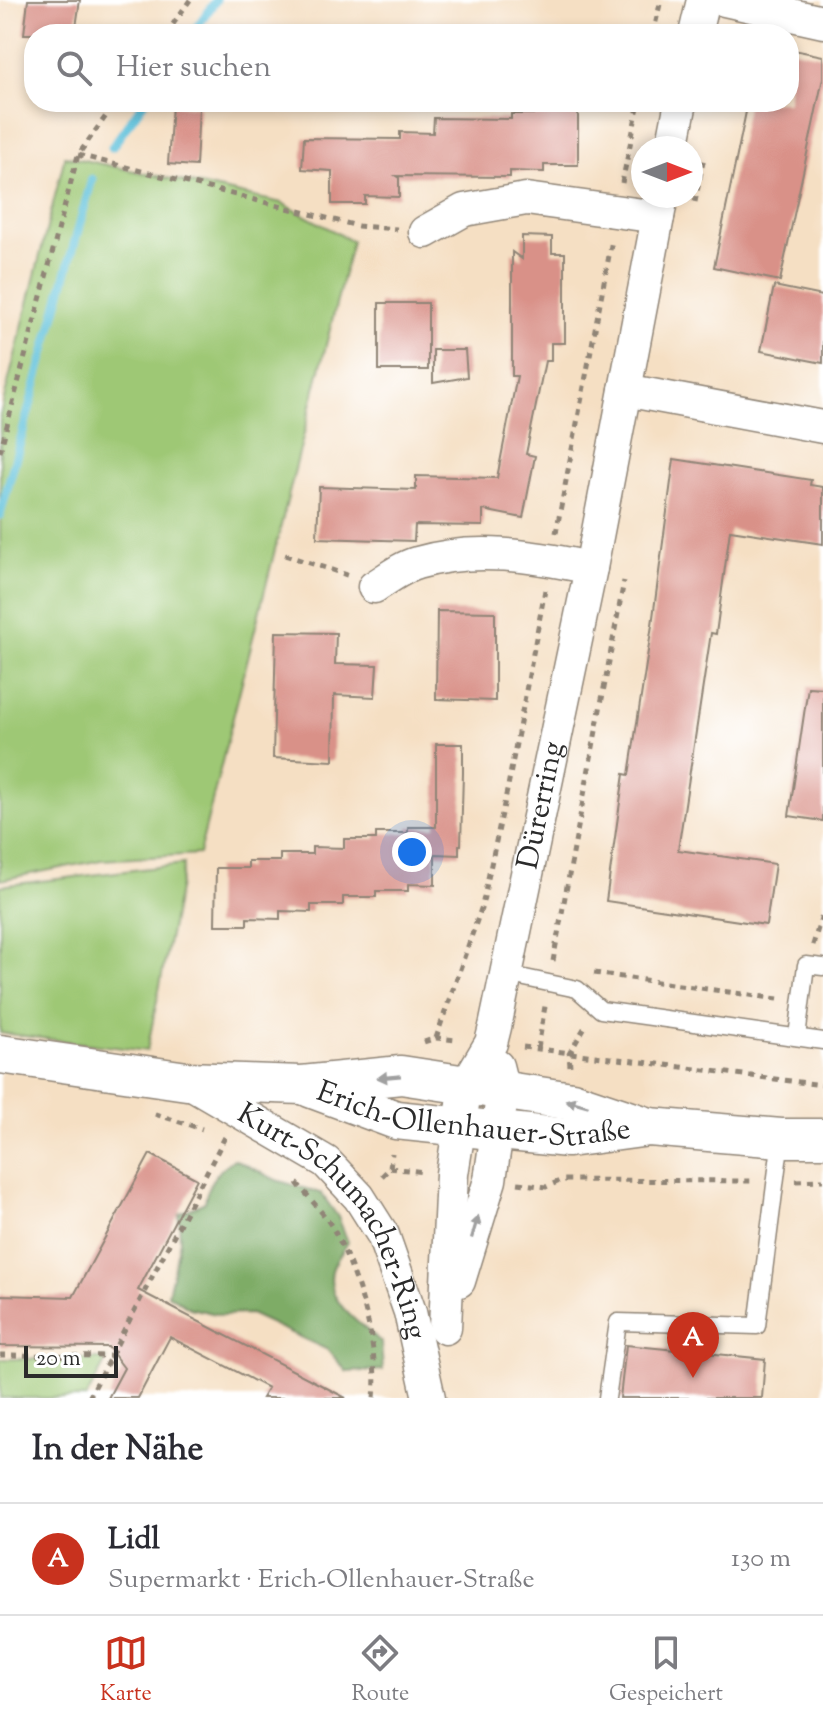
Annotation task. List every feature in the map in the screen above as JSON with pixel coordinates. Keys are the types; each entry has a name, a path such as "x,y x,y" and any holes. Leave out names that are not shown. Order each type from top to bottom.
{"street":[{"path":"697,24 703,0"},
{"path":"724,0 823,22"},
{"path":"674,136 679,112"},
{"name":"Dürerring","path":"425,232 464,210 526,199 631,205"},
{"name":"Dürerring","path":"459,1127 466,1085 493,1043 591,568 660,208"},
{"path":"625,390 823,427"},
{"path":"374,587 415,563 480,552 538,557 591,568"},
{"name":"Dürerring","path":"493,1043 503,1090"},
{"name":"Erich-Ollenhauer-Straße","path":"0,1054 187,1081 302,1085 401,1075 572,1101 649,1127"},
{"name":"Kurt-Schumacher-Ring","path":"187,1081 326,1162 359,1197 383,1235 410,1312 430,1398"},
{"name":"Erich-Ollenhauer-Straße","path":"302,1085 382,1117 497,1131 568,1138 649,1127 781,1138 823,1138"},
{"name":"Kurt-Schumacher-Ring","path":"430,1398 445,1328 490,1180 503,1090"},
{"name":"Kurt-Schumacher-Ring","path":"445,1328 452,1174 459,1127"}],"lane":[{"path":"797,1037 801,1002 815,966"},
{"path":"506,974 550,975 577,989 601,1010 823,1041"},
{"path":"607,1398 618,1322 757,1326 781,1138"}],"path":[{"path":"173,24 190,0"},
{"path":"655,24 661,0"},
{"path":"0,452 78,155 109,112"},
{"path":"703,165 707,146"},
{"path":"78,155 358,226 425,232"},
{"path":"285,555 374,587"},
{"path":"538,1048 626,568"},
{"path":"815,966 823,911"},
{"path":"550,975 801,1002"},
{"path":"436,1038 823,1085"},
{"path":"153,1113 225,1136 237,1143"},
{"path":"89,1398 225,1136"},
{"path":"390,1168 428,1172"},
{"path":"295,1180 334,1230 362,1295 376,1378 374,1398"},
{"path":"504,1182 546,1187 562,1180 823,1180"},
{"path":"0,1355 111,1356"}],"green space":[{"path":"65,156 282,203 352,241 199,854 101,860 0,880 0,415"},
{"path":"184,864 147,1051 0,1033 0,886"},
{"path":"234,1159 276,1180 321,1193 338,1217 348,1242 332,1271 334,1293 346,1312 381,1342 383,1370 347,1372 328,1350 250,1314 221,1315 190,1308 168,1294 180,1241 179,1214 205,1202 214,1177"},
{"path":"0,1359 107,1359 86,1398 0,1398"}],"building":[{"path":"28,0 80,0 76,24 25,24"},
{"path":"799,51 823,56 823,78 780,281 714,267 746,112 799,112"},
{"path":"172,112 199,112 196,166 168,164"},
{"path":"578,112 578,165 544,165 544,172 510,171 510,177 396,176 399,178 399,197 365,196 365,204 332,204 332,171 302,169 304,138 400,139 400,132 433,133 434,118 511,119 511,114"},
{"path":"522,236 552,237 552,253 565,253 565,343 551,343 551,361 545,361 526,454 535,456 523,518 483,510 483,526 415,525 414,541 317,538 319,487 416,490 416,476 497,478 517,376 512,376 512,252 522,259"},
{"path":"774,286 823,296 823,363 761,351"},
{"path":"379,303 428,303 428,370 379,370"},
{"path":"433,350 465,350 467,377 433,383"},
{"path":"674,459 811,480 810,485 823,487 823,544 730,530 716,634 711,633 678,850 775,864 766,925 606,901 624,774 629,775"},
{"path":"437,611 495,612 495,701 436,699"},
{"path":"276,632 336,633 335,664 377,665 375,697 334,695 333,761 273,758"},
{"path":"808,687 823,688 823,821 789,816"},
{"path":"436,744 463,744 463,773 459,855 435,854 435,885 408,884 408,891 376,891 376,897 343,897 343,905 311,905 311,912 280,911 280,919 247,918 247,925 215,925 216,868 248,868 248,861 280,861 280,854 312,854 312,847 344,848 344,839 376,839 376,833 408,833 408,827 436,827"},
{"path":"150,1154 197,1179 138,1290 346,1398 262,1398 268,1388 170,1337 138,1398 108,1398 124,1368 108,1347 0,1346 0,1295 73,1297"},
{"path":"626,1345 765,1359 762,1398 620,1398"}],"waterway":[{"path":"199,24 216,0"},
{"path":"112,147 137,112"},
{"path":"0,515 92,179"}],"place":[{"name":"Lidl","path":"693,1378"}]}
